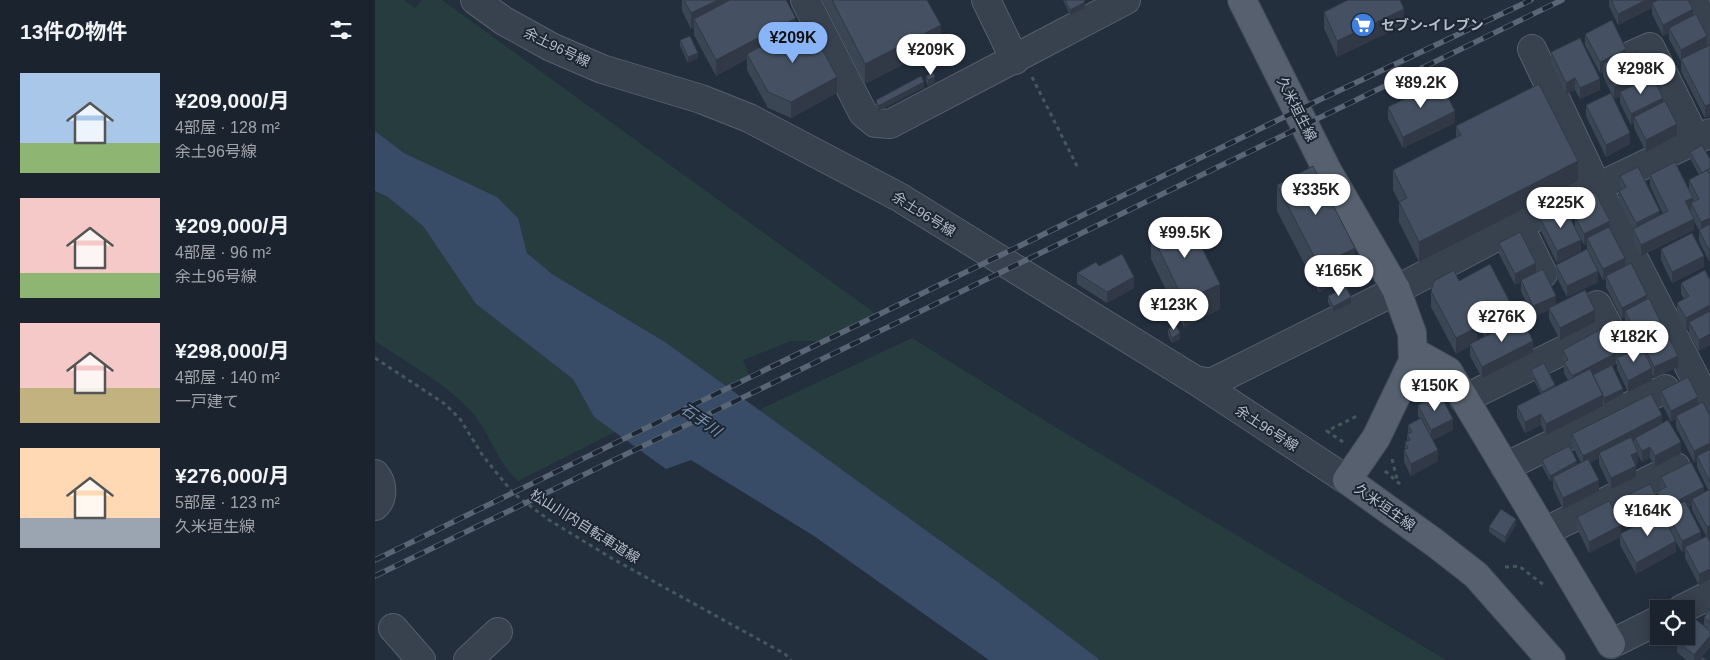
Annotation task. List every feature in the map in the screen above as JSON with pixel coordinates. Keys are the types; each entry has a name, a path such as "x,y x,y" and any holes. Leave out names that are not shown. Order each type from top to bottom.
{"main road":[{"name":"久米垣生線","path":"1242,0 1327,170 1396,289 1412,333 1413,361 1376,438 1347,480 1435,542 1477,575 1551,660"},
{"path":"1414,352 1448,371 1611,644"}],"street":[{"name":"余土96号線","path":"475,0 504,21 551,47 602,69 701,99 749,118 899,197 1195,380 1347,480"},
{"path":"805,0 863,113 875,123 890,124 1126,0"},
{"path":"986,0 1018,57"},
{"path":"1693,0 1709,29"},
{"path":"1195,380 1211,383 1519,225 1703,136 1650,47 1630,56"},
{"path":"1532,49 1597,188 1701,369 1710,408"},
{"path":"1519,225 1543,274"},
{"path":"1464,399 1609,327"},
{"path":"1505,467 1665,389"},
{"path":"1545,532 1676,467"},
{"path":"375,474 381,486 379,501 375,506"},
{"path":"1695,603 1710,595"},
{"path":"1611,644 1650,624"},
{"path":"393,628 421,660"},
{"path":"468,660 498,632"}],"path":[{"path":"1018,57 1079,170"},
{"name":"松山川内自転車道線","path":"375,358 445,404 460,419 483,456 513,493 549,520 613,559 785,654 791,660"}],"green space":[{"path":"375,0 404,0 415,8 422,0 442,0 876,314 820,341 791,341 743,360 749,375 726,387 665,342 552,274 527,253 518,218 497,197 404,153 375,131"},
{"path":"375,191 388,197 423,226 476,304 573,379 594,417 615,432 518,481 498,456 478,419 461,401 438,382 375,341"},
{"path":"912,338 1060,430 1446,660 1100,660 999,583 759,410"}],"water":[{"name":"石手川","path":"375,131 404,153 497,197 518,218 527,253 552,274 665,342 999,583 1100,660 989,660 814,536 691,460 666,469 594,417 573,379 476,304 423,226 388,197 375,191"}],"building":[{"path":"684,0 718,0 691,13"},
{"path":"730,0 786,0 796,18 716,60 694,19"},
{"path":"832,0 927,0 941,25 865,64"},
{"path":"1065,0 1084,0 1085,2 1070,10"},
{"path":"1348,0 1400,0 1404,9 1337,41 1324,12"},
{"path":"1611,0 1646,0 1618,14"},
{"path":"1658,0 1688,0 1693,9 1663,25 1652,3"},
{"path":"1696,14 1707,36 1681,50 1669,28"},
{"path":"1612,20 1626,49 1600,62 1585,34"},
{"path":"807,21 837,77 791,102 768,92 747,54"},
{"path":"690,36 698,53 688,57 680,40"},
{"path":"1580,38 1600,79 1580,88 1575,78 1566,83 1551,52"},
{"path":"1710,45 1710,104 1705,106 1681,59"},
{"path":"1640,51 1650,69 1614,87 1603,64 1626,53 1628,57"},
{"path":"933,72 935,77 928,80 926,76"},
{"path":"921,76 924,82 878,106 876,100"},
{"path":"1652,76 1663,98 1631,114 1620,92"},
{"path":"1440,81 1455,111 1403,137 1388,107"},
{"path":"1539,84 1578,161 1419,242 1399,202 1407,198 1393,170 1461,135 1456,126"},
{"path":"1611,93 1630,133 1606,145 1586,105"},
{"path":"1665,101 1677,124 1646,140 1634,117"},
{"path":"1702,145 1710,159 1710,168 1702,173 1690,152"},
{"path":"1675,162 1693,198 1685,201 1694,219 1641,245 1633,229 1668,211 1650,175"},
{"path":"1313,166 1355,248 1319,266 1277,185"},
{"path":"1638,167 1660,211 1636,223 1619,191 1626,187 1620,176"},
{"path":"1707,170 1710,175 1710,218 1701,222 1691,203 1699,199 1689,180"},
{"path":"1595,192 1610,221 1584,234 1575,217 1583,212 1577,201"},
{"path":"1564,206 1581,240 1557,251 1540,218"},
{"path":"1186,216 1220,284 1184,301 1151,233"},
{"path":"1710,224 1710,249 1709,250 1699,230"},
{"path":"1609,227 1625,258 1603,269 1587,238"},
{"path":"1520,232 1536,263 1515,274 1499,243"},
{"path":"1692,233 1704,256 1672,272 1661,249"},
{"path":"1587,249 1598,271 1567,286 1556,265"},
{"path":"1122,254 1134,277 1107,292 1077,273 1096,262 1099,266"},
{"path":"1631,263 1647,295 1622,308 1606,276"},
{"path":"1490,264 1513,308 1486,322 1480,311 1472,315 1477,327 1456,338 1431,291 1434,281 1454,270 1459,281"},
{"path":"1543,269 1556,296 1533,306 1521,280"},
{"path":"1705,270 1710,280 1710,305 1686,318 1677,303 1689,296 1681,283"},
{"path":"1346,287 1351,297 1333,307 1328,296"},
{"path":"1585,290 1595,310 1560,328 1549,308"},
{"path":"1649,298 1663,327 1639,339 1625,311"},
{"path":"1710,311 1710,334 1699,340 1689,322"},
{"path":"1522,318 1533,341 1482,367 1470,344"},
{"path":"1176,325 1180,333 1172,338 1168,329"},
{"path":"1603,328 1616,353 1572,376 1564,362 1568,360 1563,350"},
{"path":"1666,332 1678,356 1654,367 1643,344"},
{"path":"1641,346 1652,368 1628,381 1617,358"},
{"path":"1544,363 1555,385 1542,392 1531,370"},
{"path":"1612,365 1623,389 1604,398 1593,375"},
{"path":"1590,369 1603,395 1546,424 1541,414 1525,422 1517,406"},
{"path":"1688,377 1698,397 1671,411 1661,391"},
{"path":"1440,394 1453,419 1431,430 1418,405"},
{"path":"1651,394 1662,415 1583,456 1572,434"},
{"path":"1703,402 1710,416 1710,443 1694,451 1676,416"},
{"path":"1421,418 1438,450 1411,464 1404,450 1408,448 1405,442 1410,440 1407,434 1412,432 1408,425"},
{"path":"1668,420 1681,442 1655,456 1650,447 1642,451 1635,438"},
{"path":"1631,437 1638,452 1631,455 1636,466 1611,478 1599,453"},
{"path":"1569,446 1577,461 1550,476 1542,460"},
{"path":"1710,449 1710,482 1697,456"},
{"path":"1588,459 1599,480 1563,498 1553,477"},
{"path":"1691,462 1704,487 1665,507 1657,492 1666,487 1661,477"},
{"path":"1650,484 1662,508 1633,521 1622,498"},
{"path":"1710,489 1710,525 1707,527 1692,499"},
{"path":"1609,501 1621,525 1589,542 1577,517"},
{"path":"1685,501 1701,532 1682,541 1666,511"},
{"path":"1501,509 1516,519 1505,537 1489,527"},
{"path":"1661,512 1676,541 1636,563 1620,534"},
{"path":"1707,536 1710,542 1710,569 1699,574 1685,547"},
{"path":"1710,608 1710,622 1704,618"},
{"path":"1695,619 1710,631 1710,636 1694,655 1682,645 1695,645"}],"railway":[{"path":"375,560 1317,101 1531,0"},
{"path":"375,576 1562,0"}],"place":[{"name":"セブン-イレブン","path":"1363,25"}]}
